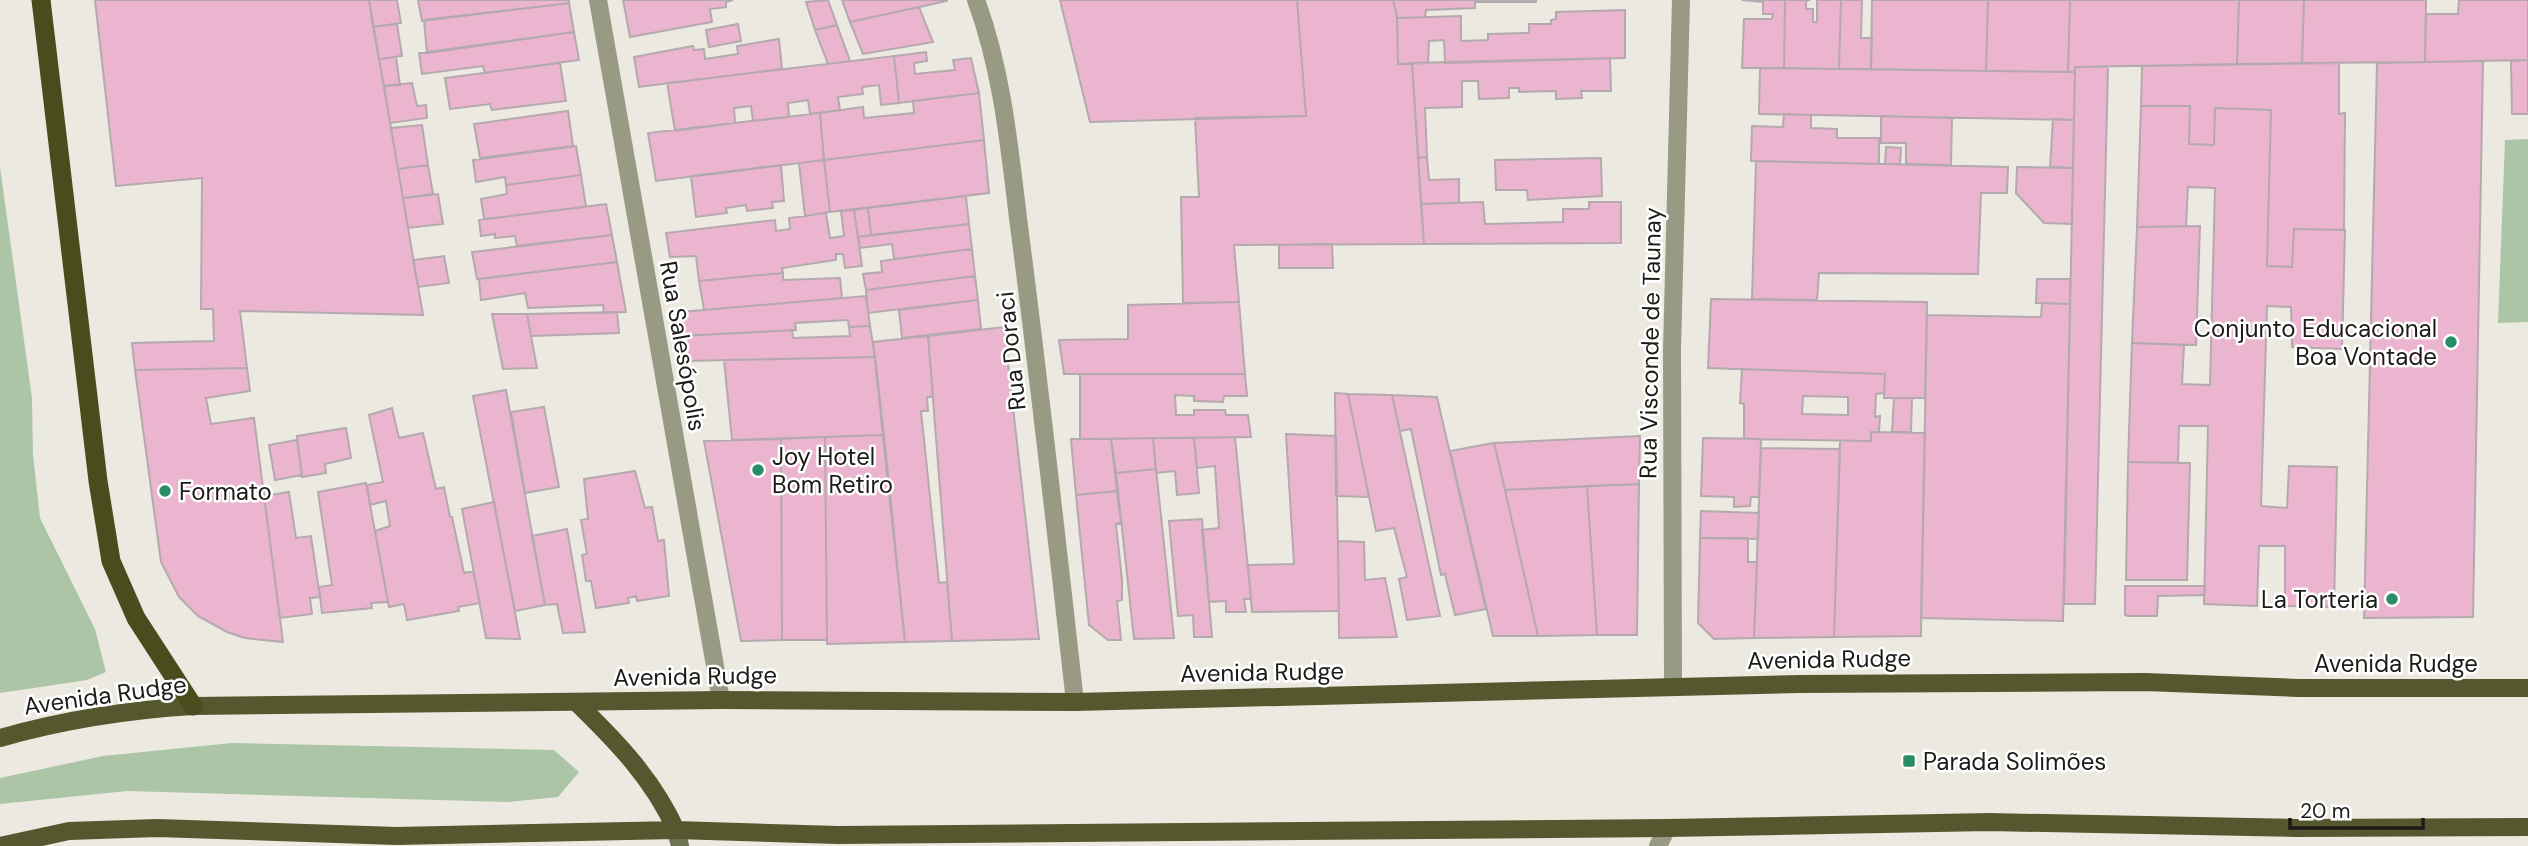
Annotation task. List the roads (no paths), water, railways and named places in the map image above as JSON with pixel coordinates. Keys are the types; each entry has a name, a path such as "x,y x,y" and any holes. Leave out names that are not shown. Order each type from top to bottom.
{"highway":[{"path":"41,0 98,481 111,561 136,618 193,706"}],"main road":[{"name":"Avenida Rudge","path":"0,738 45,725 148,709 193,706 721,700 1075,702 1673,686 2145,682 2298,688 2528,688"},
{"path":"577,703 635,763 663,803 678,838"},
{"path":"0,846 69,831 157,828 394,841 678,838 833,841 1989,822 2295,828 2528,827"},
{"path":"146,846 157,828"}],"street":[{"name":"Rua Salesópolis","path":"598,0 721,700"},
{"name":"Rua Doraci","path":"976,0 996,60 1013,168 1030,292 1075,702"},
{"name":"Rua Visconde de Taunay","path":"1673,686 1672,350 1681,0"},
{"path":"1658,846 1667,828"}],"place":[{"name":"Conjunto Educacional Boa Vontade","path":"2451,342"},
{"name":"Joy Hotel Bom Retiro","path":"758,470"},
{"name":"Formato","path":"165,491"},
{"name":"La Torteria","path":"2392,599"},
{"name":"Parada Solimões","path":"1909,761"}]}
